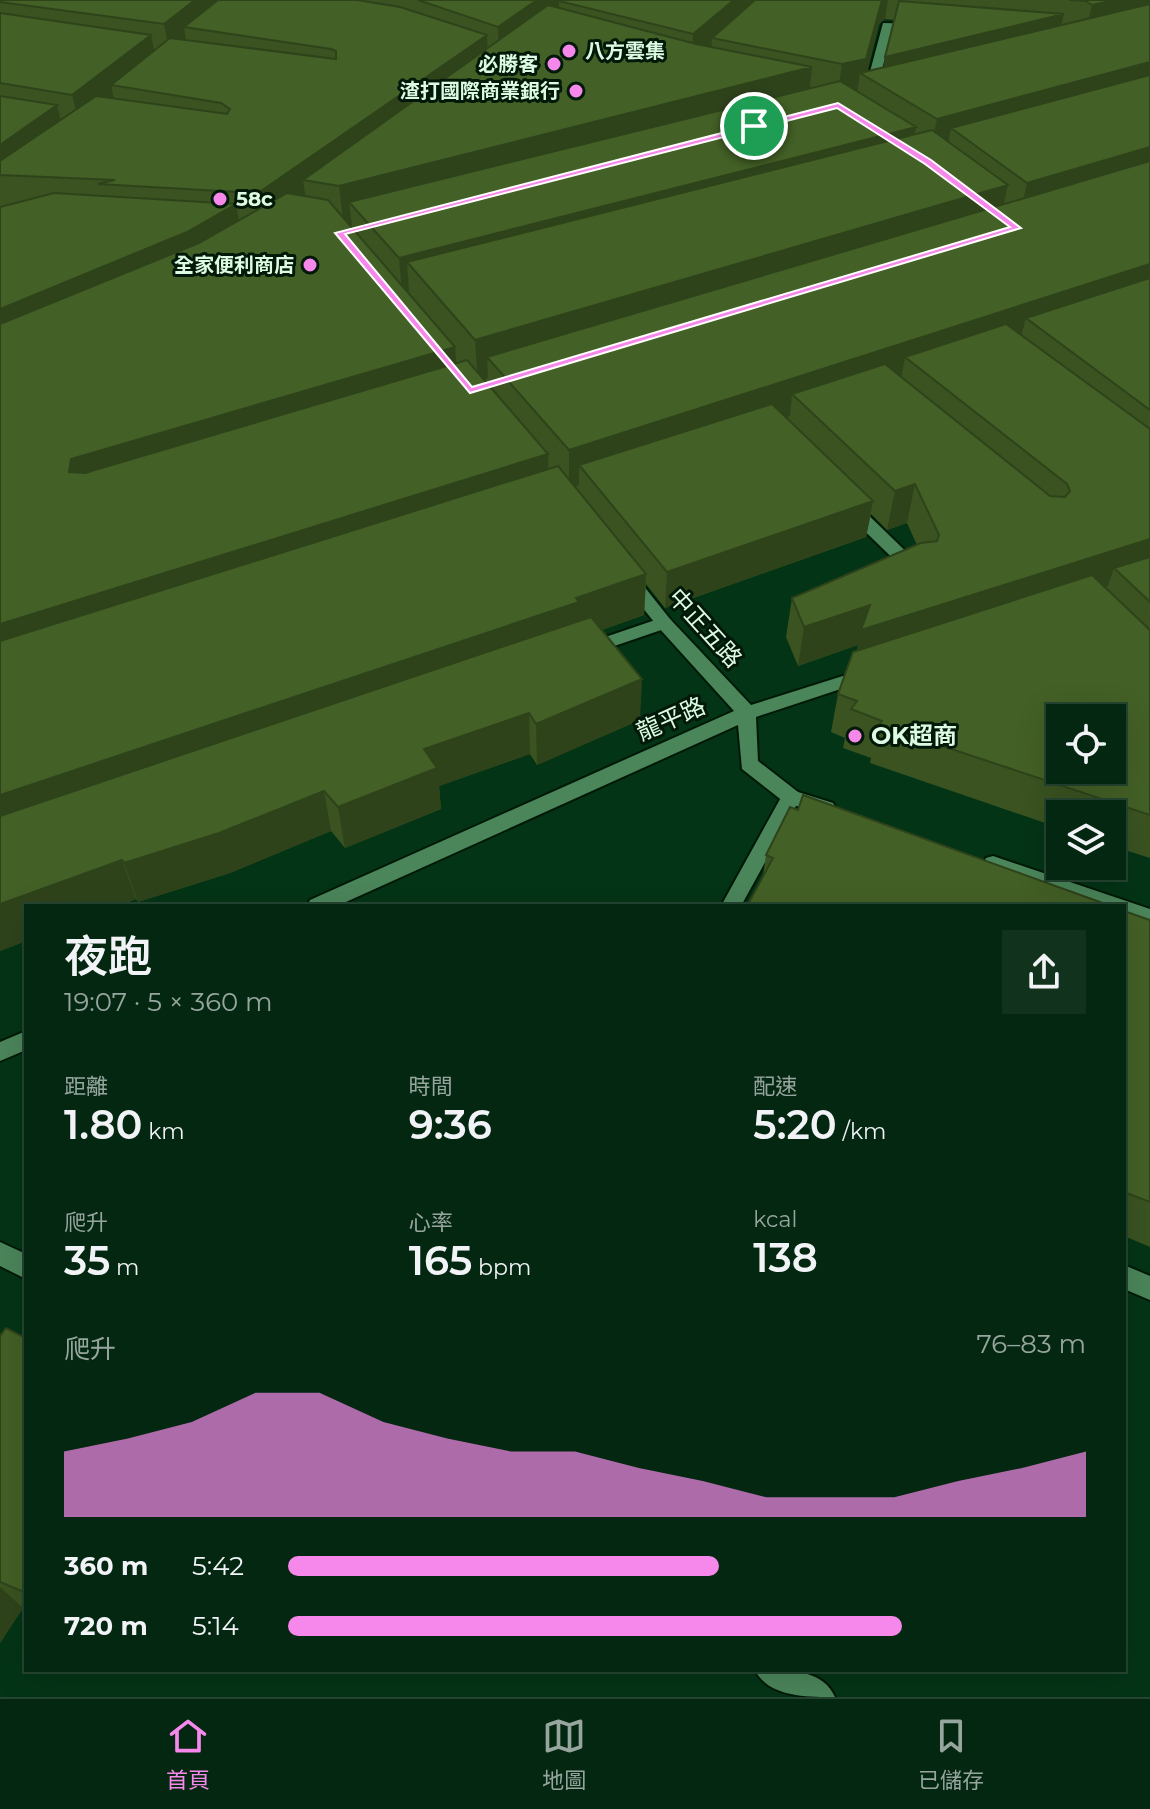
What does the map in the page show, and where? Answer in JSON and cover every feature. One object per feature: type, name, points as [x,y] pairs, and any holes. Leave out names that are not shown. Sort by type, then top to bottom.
[{"type":"street","points":[[869,98],[887,25],[932,28]]},
{"type":"street","points":[[854,102],[884,94]]},
{"type":"street","points":[[834,491],[919,575]]},
{"type":"street","name":"中正五路","points":[[614,561],[664,623],[747,713]]},
{"type":"street","points":[[575,653],[664,623]]},
{"type":"street","name":"龍平路","points":[[321,904],[747,713],[879,671]]},
{"type":"street","points":[[747,713],[749,764],[791,797],[851,817]]},
{"type":"street","points":[[732,904],[791,797]]},
{"type":"street","points":[[970,856],[1112,904]]},
{"type":"street","points":[[1126,909],[1150,917]]},
{"type":"street","points":[[0,1052],[24,1041]]},
{"type":"street","points":[[0,1253],[24,1266]]},
{"type":"street","points":[[1126,1278],[1150,1288]]},
{"type":"street","points":[[774,1672],[820,1697]]},
{"type":"building","points":[[0,0],[195,0],[164,24]]},
{"type":"building","points":[[218,0],[357,0],[400,7],[487,35],[258,193],[98,184],[115,180],[0,175],[0,161],[96,96],[227,114],[230,109],[221,103],[111,85],[170,38],[336,59],[336,51],[331,49],[184,27]]},
{"type":"building","points":[[418,0],[537,0],[498,27]]},
{"type":"building","points":[[560,0],[734,0],[693,34]]},
{"type":"building","points":[[755,0],[882,0],[866,59],[842,64],[712,38]]},
{"type":"building","points":[[1069,0],[1115,0],[1092,5],[1086,1]]},
{"type":"building","points":[[899,1],[1064,14],[885,57]]},
{"type":"building","points":[[1150,4],[1150,62],[937,119],[860,73]]},
{"type":"building","points":[[548,5],[696,44],[812,67],[339,186],[303,180]]},
{"type":"building","points":[[0,13],[151,35],[72,95],[0,83]]},
{"type":"building","points":[[1150,75],[1150,147],[1027,183],[951,128]]},
{"type":"building","points":[[840,81],[916,127],[399,258],[349,202]]},
{"type":"building","points":[[0,96],[57,105],[0,145]]},
{"type":"building","points":[[932,130],[1008,185],[475,340],[407,262]]},
{"type":"building","points":[[1150,161],[1150,264],[569,450],[487,357]]},
{"type":"building","points":[[54,193],[236,204],[187,232],[0,309],[0,207]]},
{"type":"building","points":[[287,193],[328,200],[455,347],[71,459],[69,472],[85,473],[467,360],[548,454],[0,624],[0,324],[199,243]]},
{"type":"building","points":[[1150,278],[1150,410],[1026,318]]},
{"type":"building","points":[[1006,324],[1150,429],[1150,539],[861,630],[870,605],[804,627],[792,598],[921,543],[937,541],[939,535],[915,484],[895,491],[792,394],[885,364],[1050,496],[1065,497],[1070,491],[1067,484],[905,357]]},
{"type":"building","points":[[772,404],[873,501],[667,572],[579,465]]},
{"type":"building","points":[[558,466],[646,574],[576,598],[579,602],[0,795],[0,641]]},
{"type":"building","points":[[1150,557],[1150,602],[1114,568]]},
{"type":"building","points":[[1092,575],[1150,630],[1150,815],[1126,807],[1126,800],[1105,800],[1057,784],[1126,784],[1126,704],[1046,704],[1046,780],[879,725],[882,721],[851,709],[857,701],[838,694],[853,652]]},
{"type":"building","points":[[591,617],[642,679],[536,724],[529,713],[424,749],[437,768],[338,807],[324,791],[219,833],[124,863],[122,860],[0,904],[0,816]]},
{"type":"building","points":[[803,795],[1105,904],[748,904],[773,858],[766,855],[790,807],[798,810]]},
{"type":"building","points":[[1126,912],[1150,920],[1150,1202],[1126,1193]]},
{"type":"building","points":[[6,1328],[24,1337],[24,1592],[0,1582],[0,1336]]},
{"type":"place","name":"八方雲集","points":[[569,51]]},
{"type":"place","name":"必勝客","points":[[554,64]]},
{"type":"place","name":"渣打國際商業銀行","points":[[576,91]]},
{"type":"place","name":"58c","points":[[220,199]]},
{"type":"place","name":"全家便利商店","points":[[310,265]]},
{"type":"place","name":"OK超商","points":[[855,736]]},
{"type":"route","points":[[838,106],[928,162],[1017,228],[470,390],[339,233],[669,147],[754,126],[838,106]]}]
